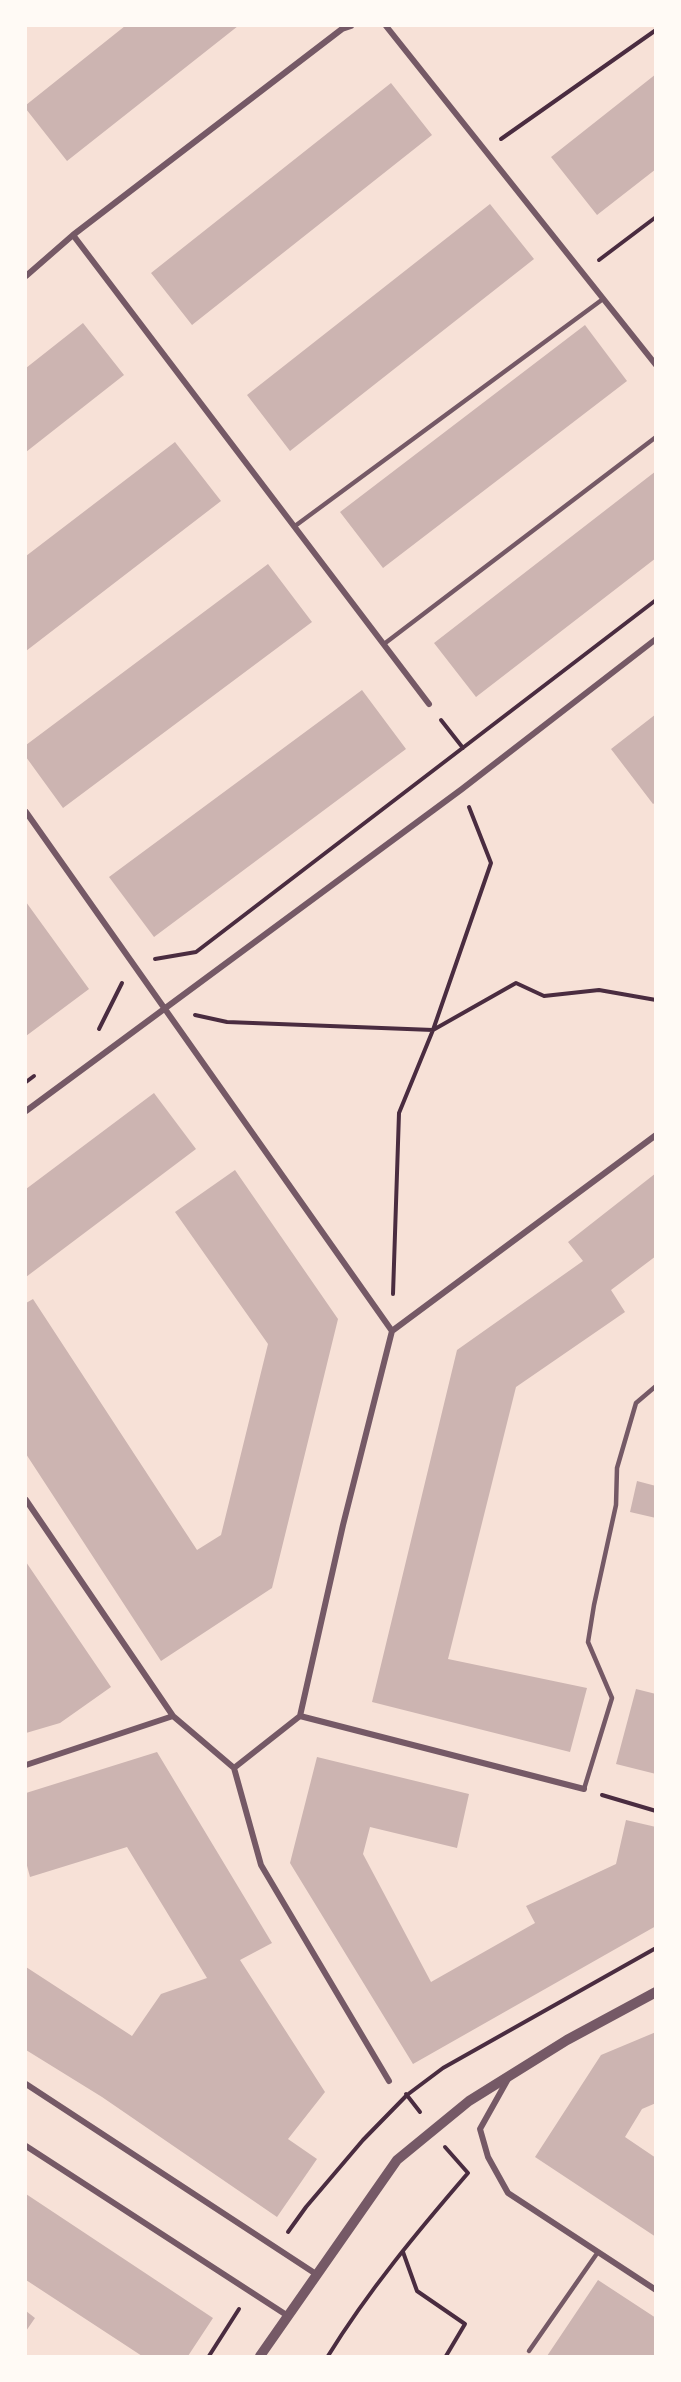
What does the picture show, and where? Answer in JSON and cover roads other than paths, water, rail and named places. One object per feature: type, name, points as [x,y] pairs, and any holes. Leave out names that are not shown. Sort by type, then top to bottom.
[{"type":"street","points":[[26,276],[73,235],[342,29],[351,26]]},
{"type":"street","points":[[386,26],[656,365]]},
{"type":"street","points":[[73,235],[429,704]]},
{"type":"street","points":[[26,1111],[462,789],[656,639]]},
{"type":"street","points":[[26,812],[392,1331]]},
{"type":"street","points":[[234,1768],[300,1716],[343,1525],[392,1331],[656,1135]]},
{"type":"street","points":[[26,1500],[173,1716],[234,1768],[261,1864],[389,2080]]},
{"type":"street","points":[[26,1765],[173,1716]]},
{"type":"street","points":[[300,1716],[584,1790]]},
{"type":"street","points":[[260,2356],[397,2160],[469,2101],[567,2040],[656,1992]]},
{"type":"street","points":[[510,2076],[480,2129],[488,2157],[508,2193],[656,2289]]},
{"type":"street","points":[[26,2084],[316,2274]]},
{"type":"street","points":[[26,2145],[288,2316]]},
{"type":"lane","points":[[295,526],[603,299]]},
{"type":"lane","points":[[384,644],[656,437]]},
{"type":"lane","points":[[584,1790],[612,1698],[588,1642],[616,1505],[617,1468],[636,1403],[656,1386]]},
{"type":"lane","points":[[529,2352],[598,2252]]}]
